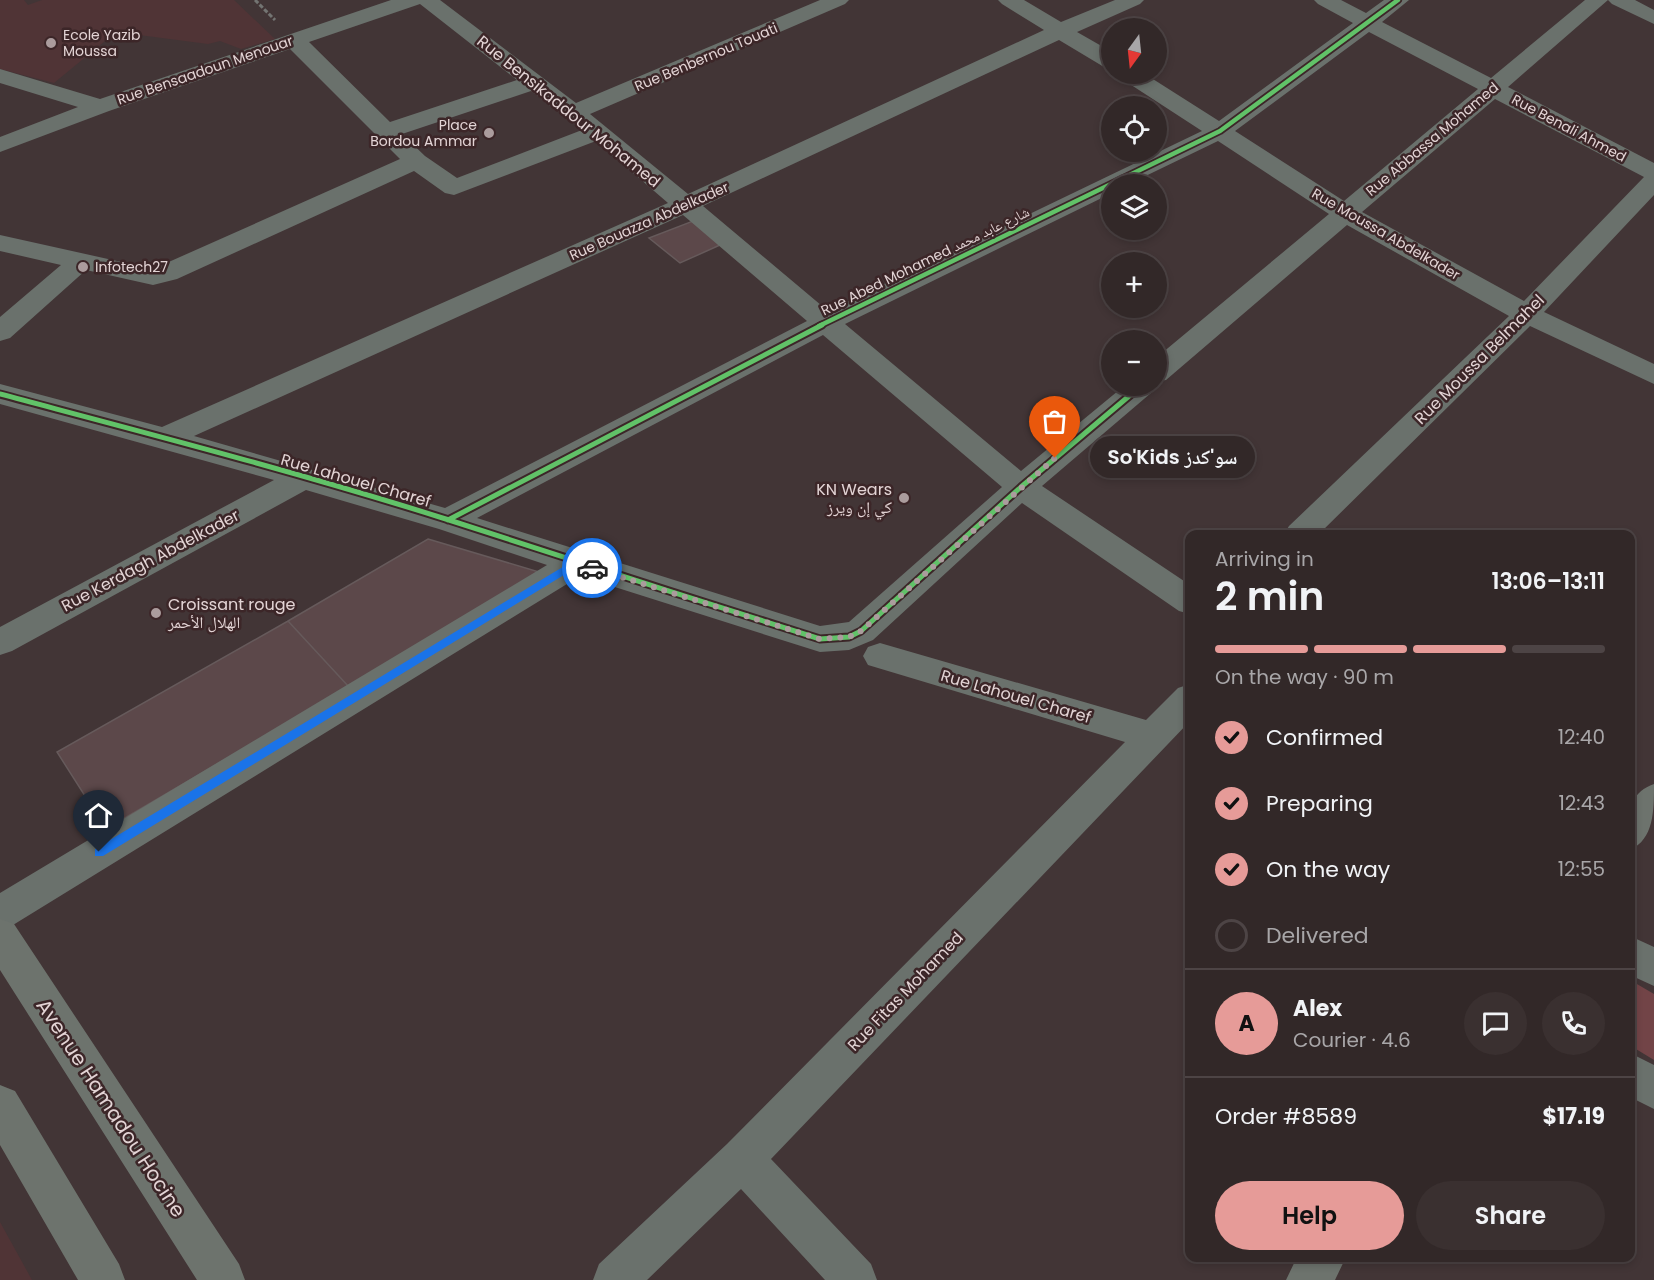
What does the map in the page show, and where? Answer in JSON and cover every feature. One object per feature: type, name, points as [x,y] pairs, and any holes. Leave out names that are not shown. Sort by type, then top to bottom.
[{"type":"main road","points":[[1635,827],[1654,799]]},
{"type":"main road","name":"Avenue Hamadou Hocine","points":[[0,936],[223,1280]]},
{"type":"main road","points":[[0,1105],[103,1280]]},
{"type":"main road","points":[[1308,1280],[1320,1262]]},
{"type":"street","name":"Rue Bensaadoun Menouar","points":[[0,144],[102,106],[412,0]]},
{"type":"street","name":"Rue Bensikaddour Mohamed","points":[[427,0],[599,132],[1021,487],[1185,599]]},
{"type":"street","name":"Rue Benbernou Touati","points":[[573,113],[838,0]]},
{"type":"street","points":[[1009,0],[1101,55]]},
{"type":"street","name":"Rue Bouazza Abdelkader","points":[[164,438],[685,205],[1062,30],[1133,0]]},
{"type":"street","name":"Rue Benali Ahmed","points":[[1325,0],[1654,173]]},
{"type":"street","name":"Rue Abed Mohamed شارع عابد محمد","points":[[448,520],[825,323],[1220,131],[1398,0]]},
{"type":"street","name":"Rue Abbassa Mohamed","points":[[1167,364],[1598,0]]},
{"type":"street","points":[[1619,0],[1654,18]]},
{"type":"street","points":[[294,40],[416,161],[454,188],[599,132]]},
{"type":"street","points":[[0,76],[102,106]]},
{"type":"street","points":[[388,131],[535,82]]},
{"type":"street","name":"Rue Moussa Abdelkader","points":[[1146,84],[1345,213],[1527,314],[1654,375]]},
{"type":"street","points":[[0,243],[153,277],[168,273],[416,161]]},
{"type":"street","name":"Rue Moussa Belmahel","points":[[1304,530],[1527,314],[1654,181]]},
{"type":"street","points":[[0,332],[81,262]]},
{"type":"street","name":"Rue Lahouel Charef","points":[[0,394],[164,438],[448,520],[576,563],[820,639],[849,637],[861,631],[1021,487]]},
{"type":"street","points":[[1021,487],[1129,396]]},
{"type":"street","name":"Rue Kerdagh Abdelkader","points":[[0,642],[301,478]]},
{"type":"street","points":[[0,913],[576,563]]},
{"type":"street","name":"Rue Lahouel Charef","points":[[880,656],[1152,736]]},
{"type":"street","name":"Rue Fitas Mohamed","points":[[615,1280],[742,1159],[1185,703]]},
{"type":"street","points":[[1635,957],[1654,968]]},
{"type":"street","points":[[1635,1076],[1654,1089]]},
{"type":"street","points":[[742,1159],[855,1280]]},
{"type":"shaded area","name":"Ecole Yazib Moussa","points":[[0,0],[24,0],[28,5],[42,0],[234,0],[275,39],[241,49],[220,41],[208,44],[116,32],[54,83],[0,69]]},
{"type":"shaded area","points":[[1635,983],[1654,994],[1654,1060],[1635,1048]]},
{"type":"shaded area","points":[[0,1222],[32,1280],[0,1280]]},
{"type":"building","points":[[693,221],[720,245],[680,263],[649,238]]},
{"type":"building","points":[[428,539],[539,572],[349,687],[288,621]]},
{"type":"building","points":[[288,621],[349,687],[106,829],[57,752]]},
{"type":"cycle path","points":[[448,520],[825,323],[1220,131],[1398,0]]},
{"type":"cycle path","points":[[0,394],[164,438],[448,520],[576,563],[820,639],[849,637],[861,631],[1021,487],[1129,396]]},
{"type":"way so far","points":[[592,568],[820,639],[849,637],[861,631],[1055,458]]},
{"type":"place","name":"Ecole Yazib Moussa","points":[[51,43]]},
{"type":"place","name":"Place Bordou Ammar","points":[[489,133]]},
{"type":"place","name":"Infotech27","points":[[83,267]]},
{"type":"place","name":"So'Kids سو'كدز","points":[[1055,458]]},
{"type":"place","name":"KN Wears كي إن ويرز","points":[[904,498]]},
{"type":"place","name":"Croissant rouge الهلال الأحمر","points":[[156,613]]},
{"type":"route","points":[[99,852],[576,563],[592,568]]}]
